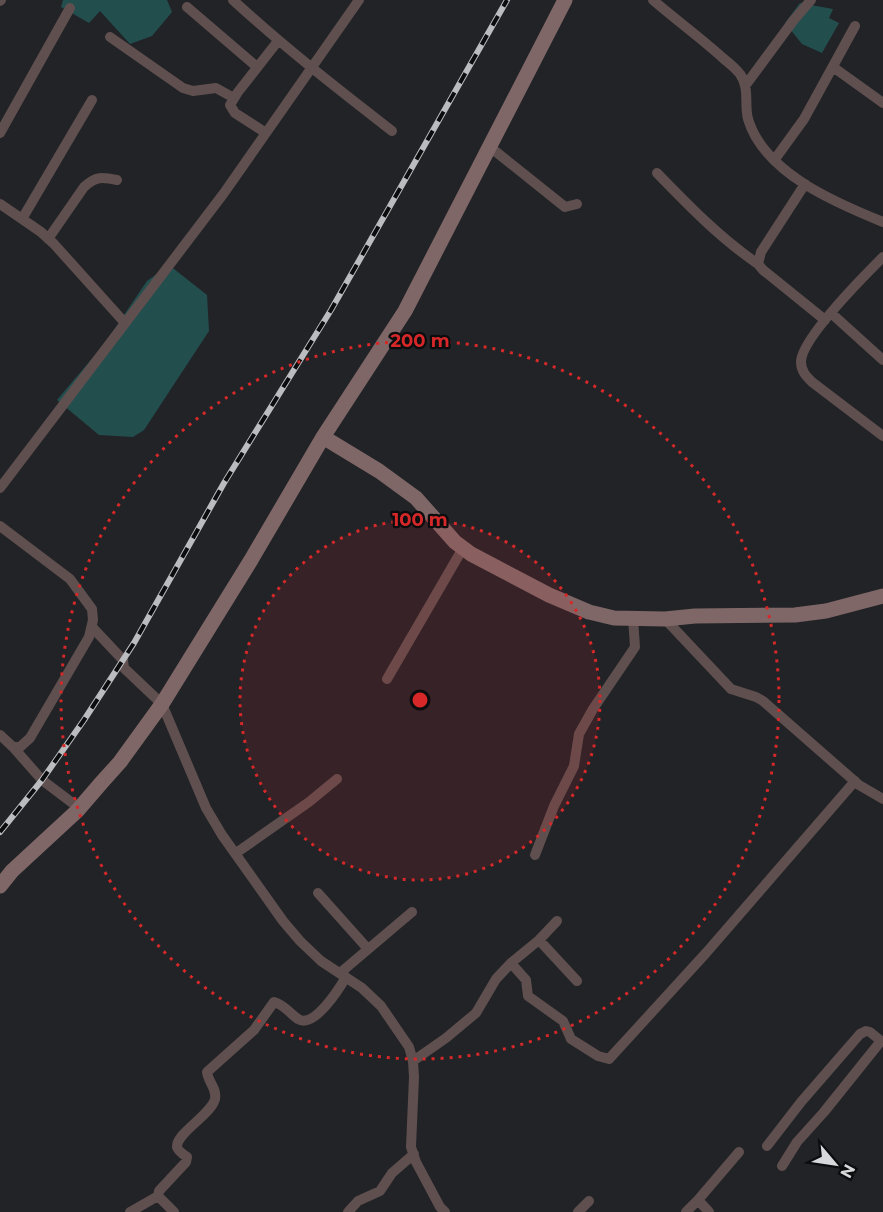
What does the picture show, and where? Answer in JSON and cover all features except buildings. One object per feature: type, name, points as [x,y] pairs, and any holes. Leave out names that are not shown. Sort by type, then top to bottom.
[{"type":"street","points":[[233,0],[278,41],[392,131]]},
{"type":"street","points":[[0,488],[224,193],[359,0]]},
{"type":"street","points":[[0,886],[12,871],[79,808],[120,762],[162,704],[245,570],[323,437],[405,311],[566,0]]},
{"type":"street","points":[[653,0],[740,74],[746,86],[748,118],[760,141],[775,159],[805,184],[835,202],[883,222]]},
{"type":"street","points":[[746,86],[811,0]]},
{"type":"street","points":[[187,7],[257,67]]},
{"type":"street","points":[[0,133],[69,8]]},
{"type":"street","points":[[775,159],[804,119],[855,26]]},
{"type":"street","points":[[110,37],[183,88],[193,91],[216,88],[234,98]]},
{"type":"street","points":[[266,134],[232,110],[230,105],[278,41]]},
{"type":"street","points":[[833,67],[883,103]]},
{"type":"street","points":[[22,219],[92,100]]},
{"type":"street","points":[[490,147],[565,207],[577,204]]},
{"type":"street","points":[[657,172],[699,216],[731,245],[828,316],[883,360]]},
{"type":"street","points":[[48,239],[84,187],[96,178],[117,180]]},
{"type":"street","points":[[758,264],[761,252],[805,184]]},
{"type":"street","points":[[0,204],[48,239],[125,322]]},
{"type":"street","points":[[883,256],[828,316],[802,355],[801,364],[803,372],[812,382],[883,436]]},
{"type":"street","points":[[323,437],[379,471],[408,493],[463,548],[495,567],[568,604],[589,612],[614,618],[665,619],[695,616],[795,615],[826,611],[883,596]]},
{"type":"street","points":[[0,526],[70,579],[92,609],[92,627],[89,637],[30,738],[20,747],[13,747]]},
{"type":"street","points":[[387,679],[463,548]]},
{"type":"street","points":[[535,855],[554,806],[574,766],[579,734],[592,710],[635,647],[633,618]]},
{"type":"street","points":[[665,619],[731,689],[736,693],[749,694],[763,701],[855,781],[883,799]]},
{"type":"street","points":[[92,627],[123,660],[124,668],[162,704],[206,808],[283,921],[321,961],[362,988],[381,1006],[409,1047],[413,1061],[411,1147],[440,1207],[445,1212]]},
{"type":"street","points":[[0,735],[42,780],[79,808]]},
{"type":"street","points":[[236,853],[309,802],[337,779]]},
{"type":"street","points":[[511,963],[526,980],[528,996],[563,1021],[571,1039],[598,1056],[609,1059],[706,953],[855,781]]},
{"type":"street","points":[[318,893],[368,949]]},
{"type":"street","points":[[130,1212],[158,1196],[159,1191],[186,1162],[187,1157],[177,1146],[180,1140],[207,1113],[215,1099],[216,1092],[207,1072],[254,1030],[274,1002],[288,1009],[299,1020],[306,1021],[316,1016],[343,975],[368,949],[412,912]]},
{"type":"street","points":[[413,1061],[476,1013],[489,988],[511,963],[556,921]]},
{"type":"street","points":[[538,940],[577,981]]},
{"type":"street","points":[[767,1146],[801,1102],[860,1034],[870,1032],[882,1040],[797,1142],[782,1166]]},
{"type":"street","points":[[686,1212],[739,1152]]},
{"type":"street","points":[[348,1212],[358,1201],[380,1191],[392,1173],[414,1154]]},
{"type":"street","points":[[158,1196],[174,1212]]},
{"type":"street","points":[[698,1200],[709,1212]]},
{"type":"street","points":[[578,1212],[589,1201]]},
{"type":"water","points":[[63,0],[167,0],[172,12],[152,36],[130,44],[100,11],[89,23],[61,7]]},
{"type":"water","points":[[800,3],[833,9],[829,18],[839,23],[822,53],[802,44],[785,23]]},
{"type":"water","points":[[169,265],[207,295],[209,331],[144,430],[133,437],[99,435],[57,400],[105,343],[147,281]]},
{"type":"railway","points":[[0,832],[42,780],[134,643],[224,483],[331,310],[507,0]]}]
